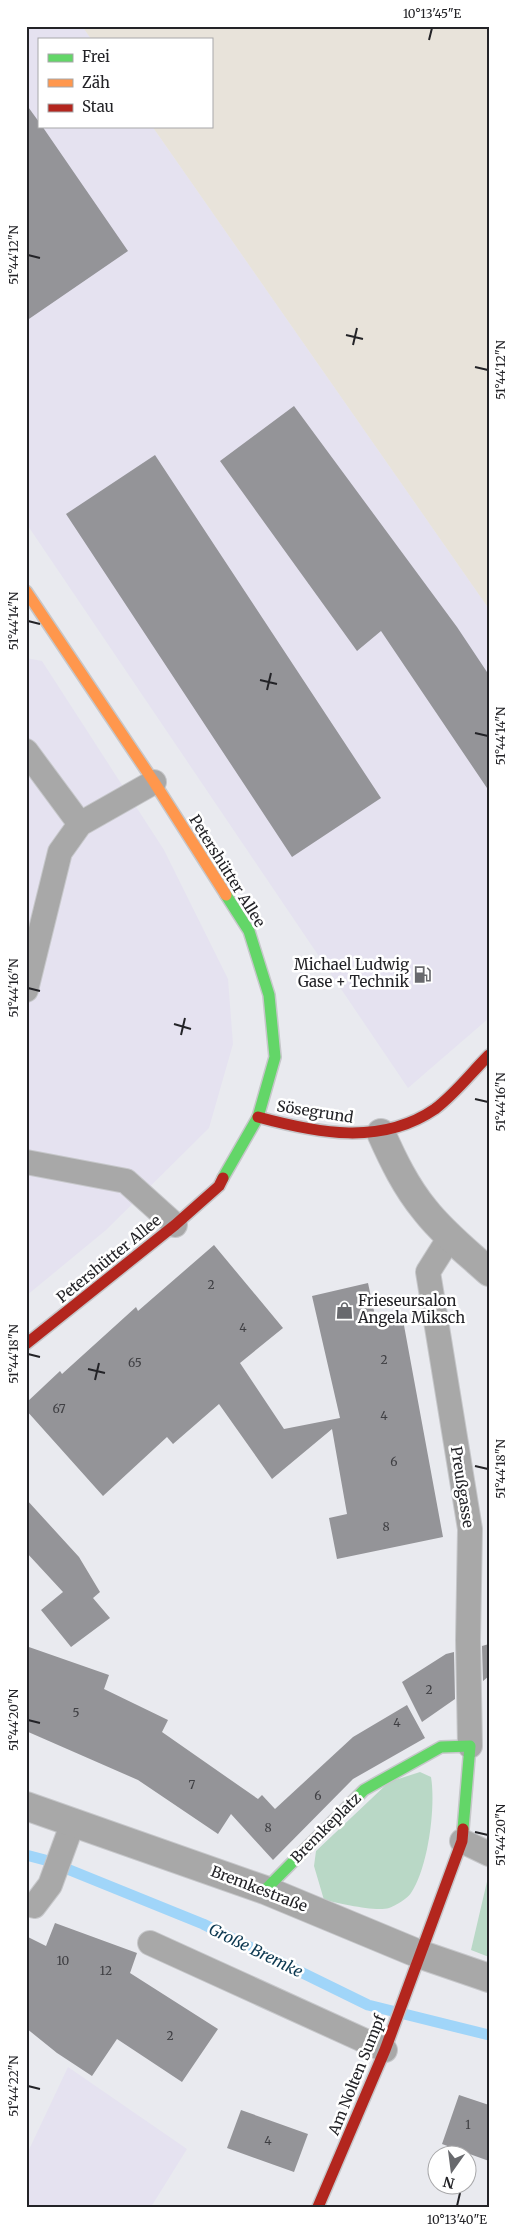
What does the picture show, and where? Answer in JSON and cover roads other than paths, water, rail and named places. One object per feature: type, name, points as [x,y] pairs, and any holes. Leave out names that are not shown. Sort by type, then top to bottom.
[{"type":"street","name":"Petershütter Allee","points":[[26,591],[154,782],[249,931],[270,995],[275,1057],[258,1117],[219,1186],[175,1225],[26,1344]]},
{"type":"street","name":"Sösegrund","points":[[258,1117],[286,1125],[347,1135],[381,1133],[408,1124],[435,1108],[489,1055]]},
{"type":"street","points":[[381,1133],[396,1167],[425,1210],[450,1237],[489,1272]]},
{"type":"street","points":[[419,1954],[462,1841],[468,1797],[470,1746]]},
{"type":"street","name":"Bremkeplatz","points":[[265,1890],[364,1790],[442,1747],[470,1746]]},
{"type":"street","name":"Bremkestraße","points":[[26,1806],[265,1890],[419,1954],[489,1978]]},
{"type":"street","name":"Am Nolten Sumpf","points":[[318,2207],[388,2040],[419,1954]]},
{"type":"lane","points":[[26,751],[80,824]]},
{"type":"lane","points":[[26,990],[60,852],[80,824],[154,782]]},
{"type":"lane","points":[[26,1162],[126,1181],[175,1225]]},
{"type":"lane","name":"Preußgasse","points":[[450,1237],[428,1272],[470,1529],[468,1640],[470,1746]]},
{"type":"lane","points":[[34,1906],[54,1874],[73,1822]]},
{"type":"lane","points":[[462,1841],[489,1854]]},
{"type":"lane","points":[[150,1943],[388,2040]]},
{"type":"waterway","name":"Große Bremke","points":[[26,1855],[45,1860],[203,1924],[368,2005],[489,2035]]},
{"type":"place","name":"Michael Ludwig Gase + Technik","points":[[423,974]]},
{"type":"place","name":"Frieseursalon Angela Miksch","points":[[344,1310]]}]
